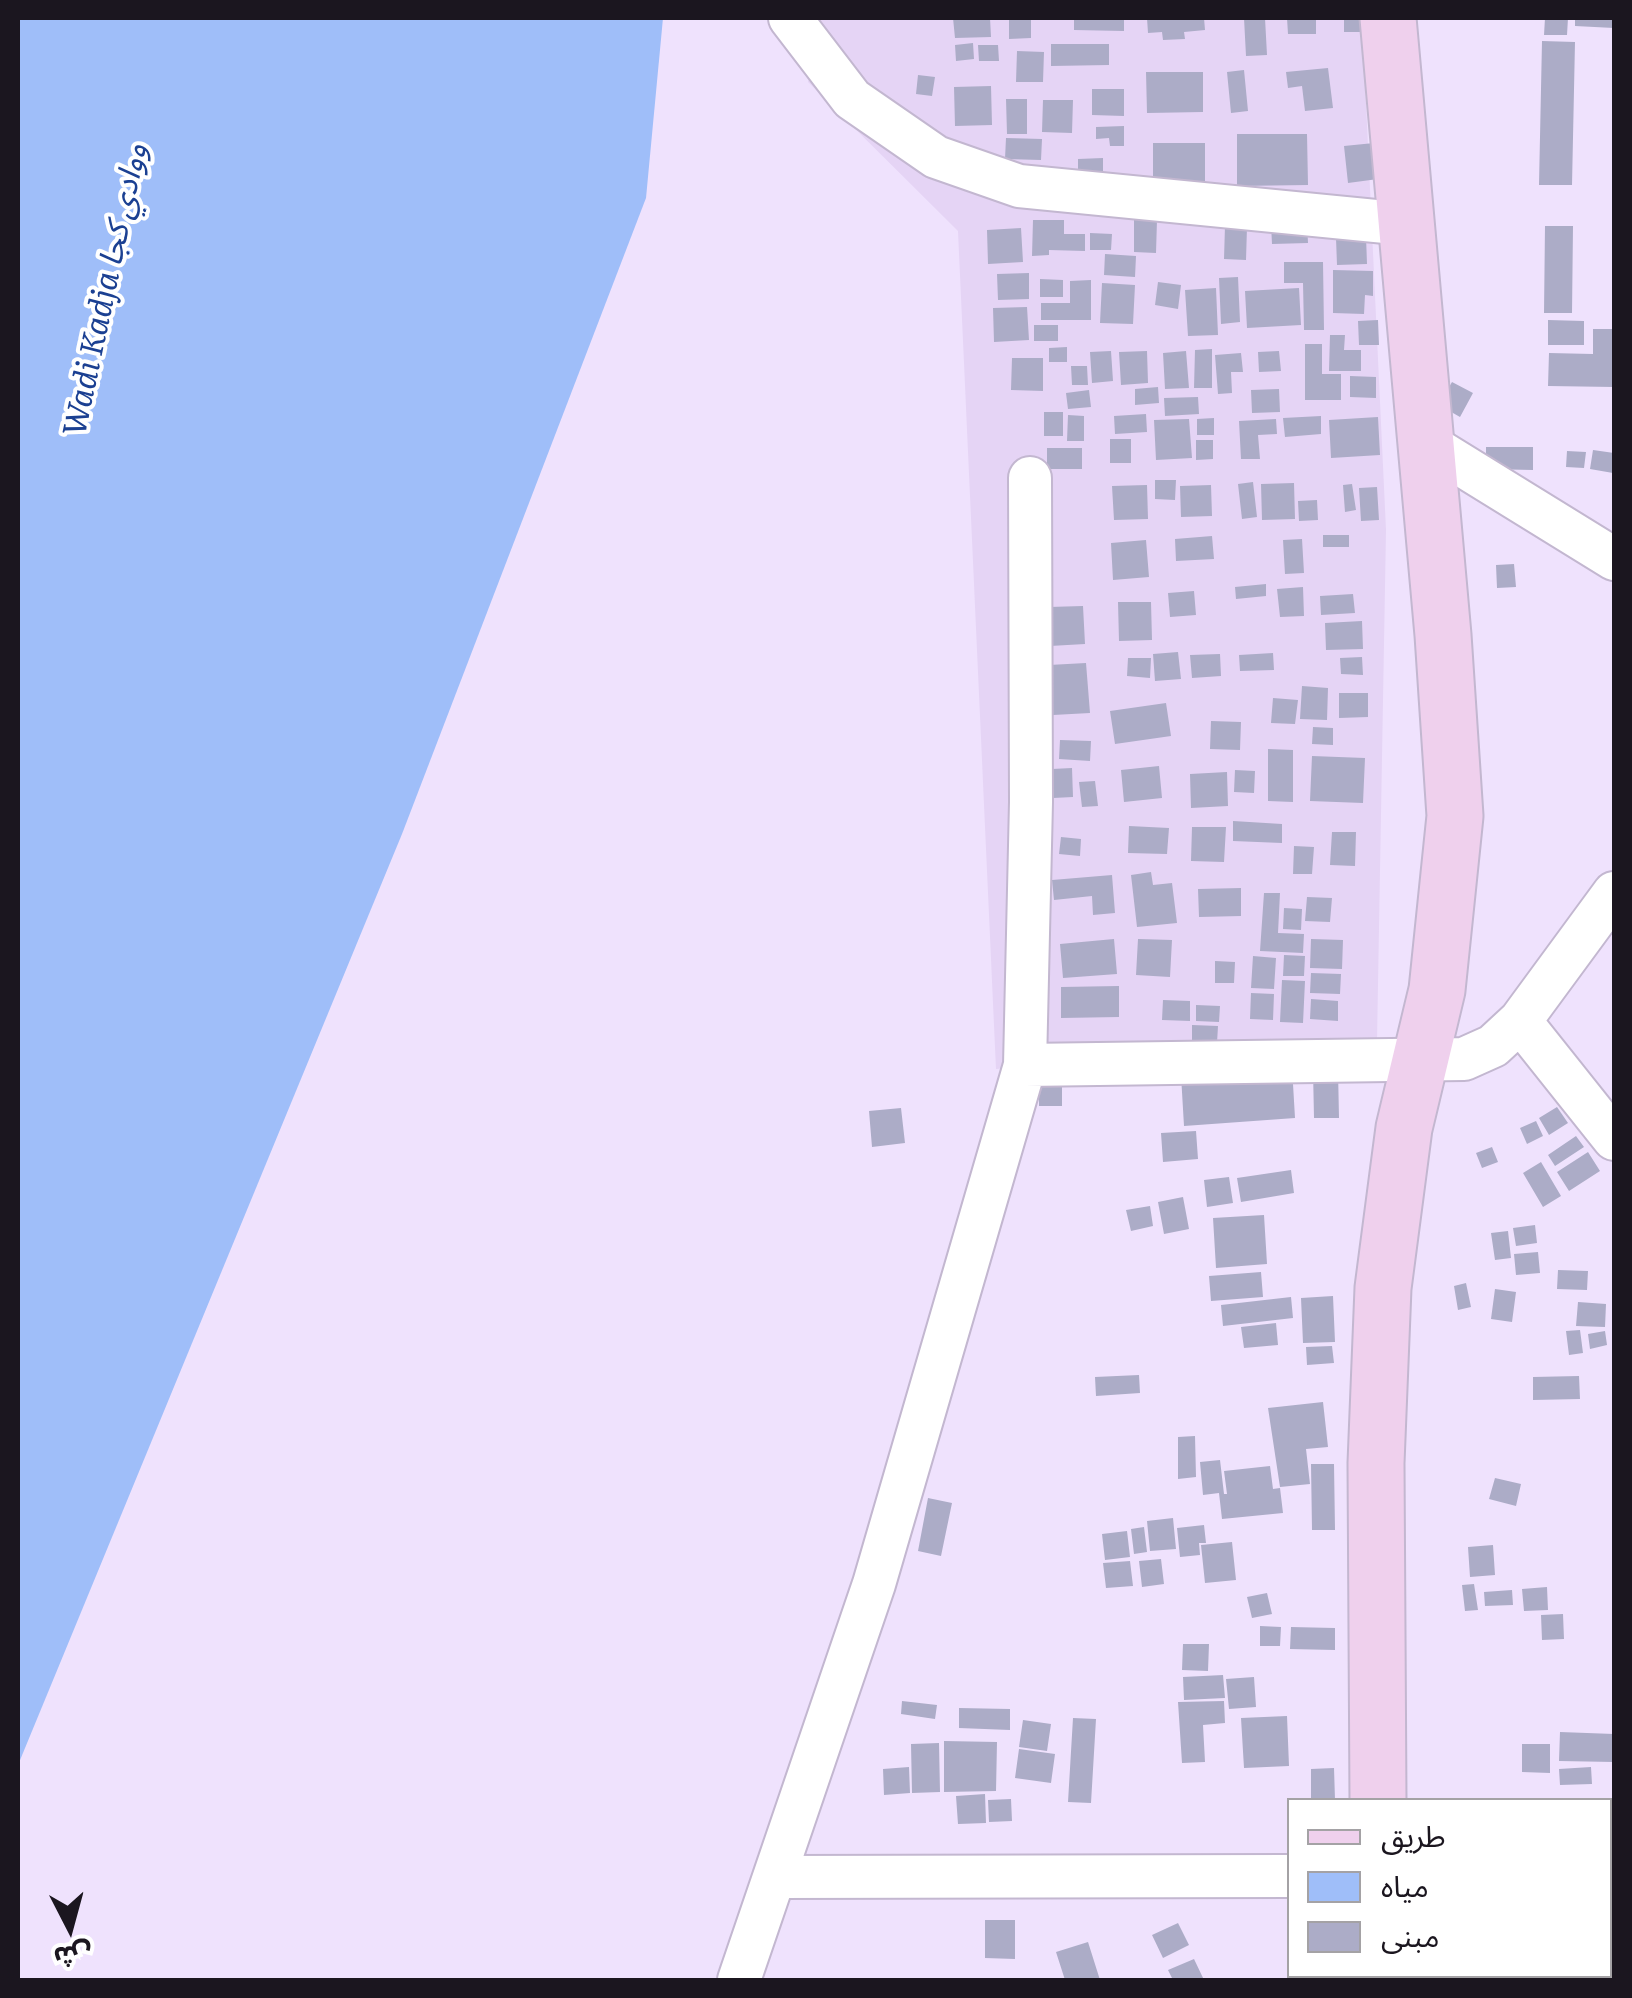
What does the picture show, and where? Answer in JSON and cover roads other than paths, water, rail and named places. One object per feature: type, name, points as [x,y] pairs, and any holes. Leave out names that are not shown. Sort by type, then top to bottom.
[{"type":"street","points":[[790,18],[852,99],[936,157],[1020,186],[1406,224]]},
{"type":"street","points":[[1378,1798],[1376,1464],[1383,1288],[1404,1128],[1437,990],[1455,816],[1388,18]]},
{"type":"street","points":[[1426,443],[1614,559]]},
{"type":"street","points":[[738,1980],[874,1584],[1025,1064],[1031,802],[1030,478]]},
{"type":"street","points":[[1025,1064],[1464,1060],[1493,1046],[1520,1021],[1614,893]]},
{"type":"street","points":[[1520,1021],[1614,1139]]},
{"type":"street","points":[[776,1877],[1287,1876]]},
{"type":"water","name":"Wadi Kadja ووادي كجا","points":[[18,18],[663,18],[646,198],[402,834],[18,1765]]}]
